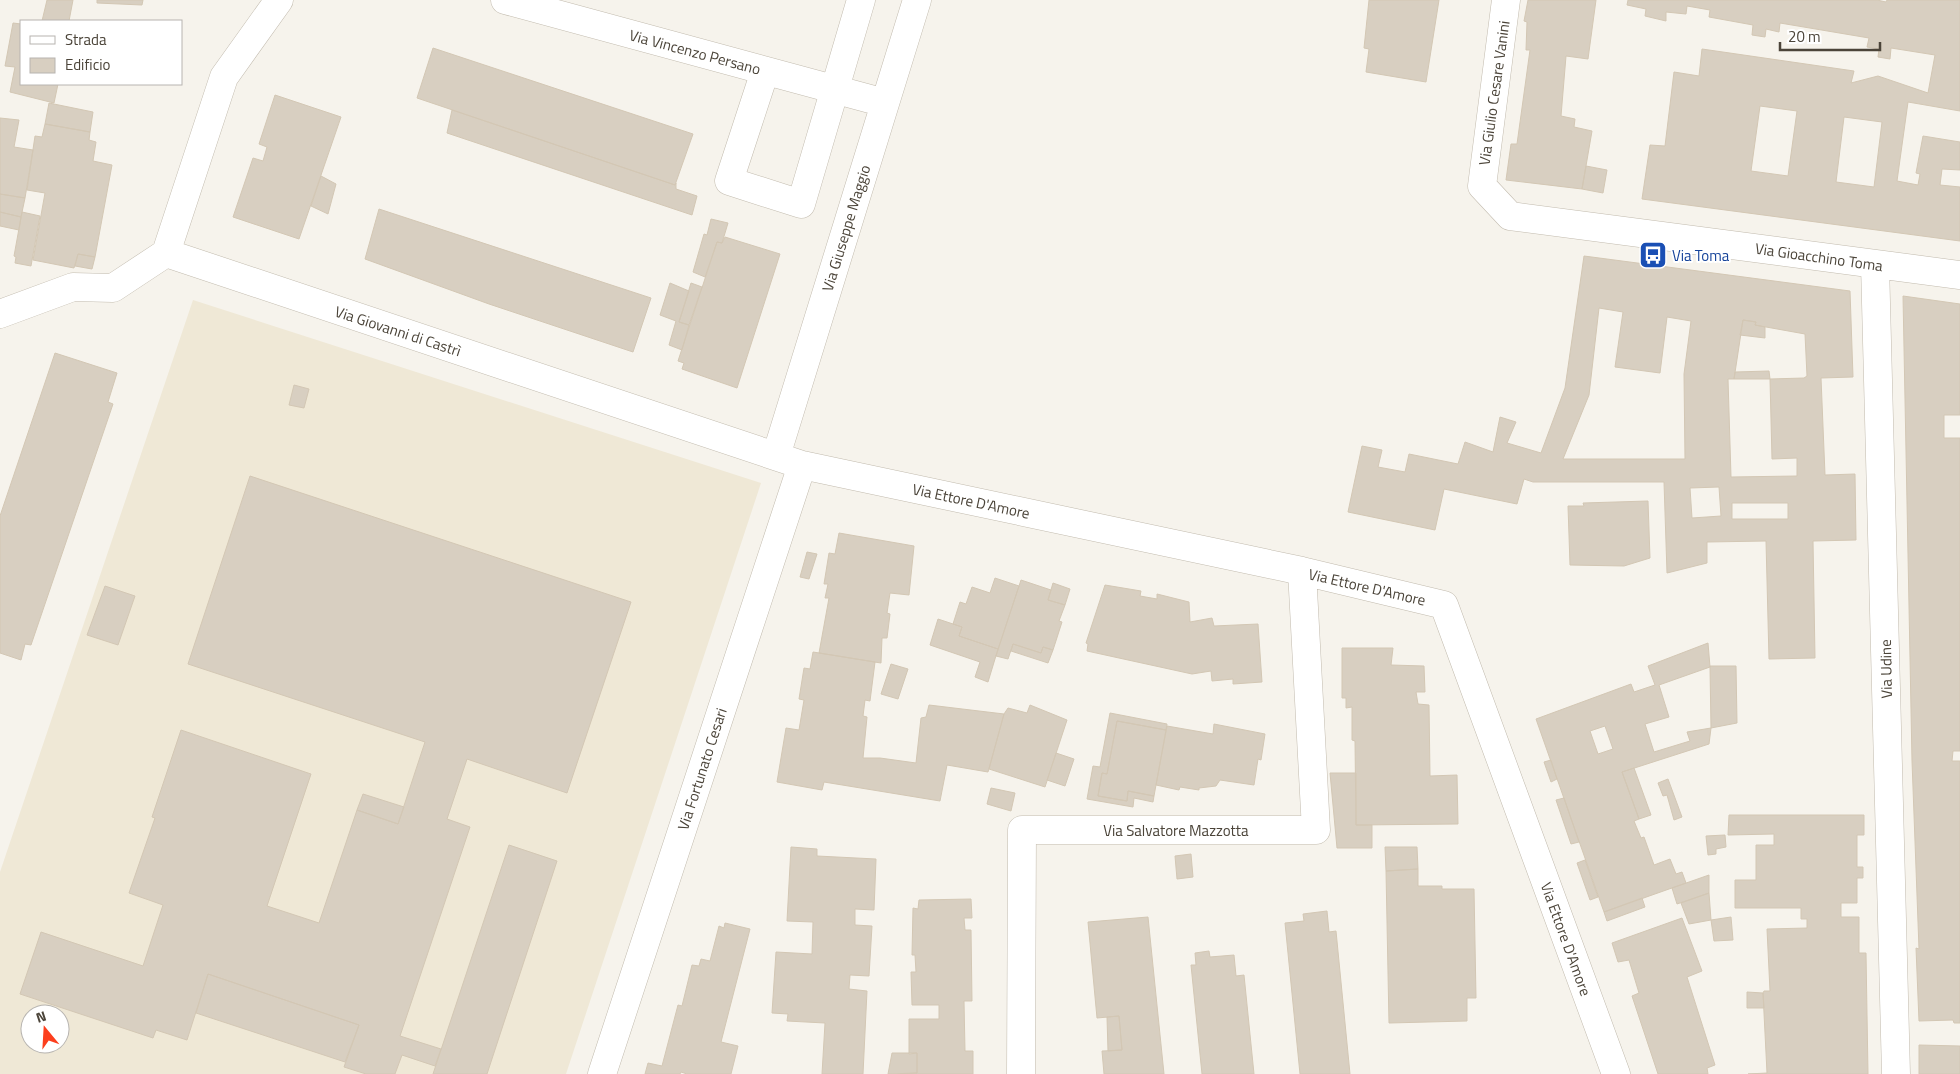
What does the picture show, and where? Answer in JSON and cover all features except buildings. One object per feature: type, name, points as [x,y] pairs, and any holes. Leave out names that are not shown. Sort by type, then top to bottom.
[{"type":"street","points":[[0,314],[73,287],[113,288],[166,254],[224,77],[279,0]]},
{"type":"street","name":"Via Vincenzo Persano","points":[[505,0],[885,103]]},
{"type":"street","points":[[765,71],[729,181],[801,204],[861,0]]},
{"type":"street","name":"Via Giuseppe Maggio","points":[[776,456],[917,0]]},
{"type":"street","name":"Via Giulio Cesare Vanini","points":[[1482,186],[1506,0]]},
{"type":"street","name":"Via Gioacchino Toma","points":[[1482,186],[1510,216],[1960,275]]},
{"type":"street","name":"Via Giovanni di Castrì","points":[[166,254],[802,464]]},
{"type":"street","name":"Via Udine","points":[[1875,264],[1896,1074]]},
{"type":"street","name":"Via Ettore D'Amore","points":[[802,464],[1302,571],[1444,605],[1616,1074]]},
{"type":"street","name":"Via Fortunato Cesari","points":[[602,1074],[802,464]]},
{"type":"street","name":"Via Salvatore Mazzotta","points":[[1020,1074],[1022,830],[1316,830],[1302,571]]},
{"type":"shaded area","points":[[193,300],[761,483],[566,1074],[0,1074],[0,872]]},
{"type":"place","name":"Via Toma","points":[[1653,255]]}]
